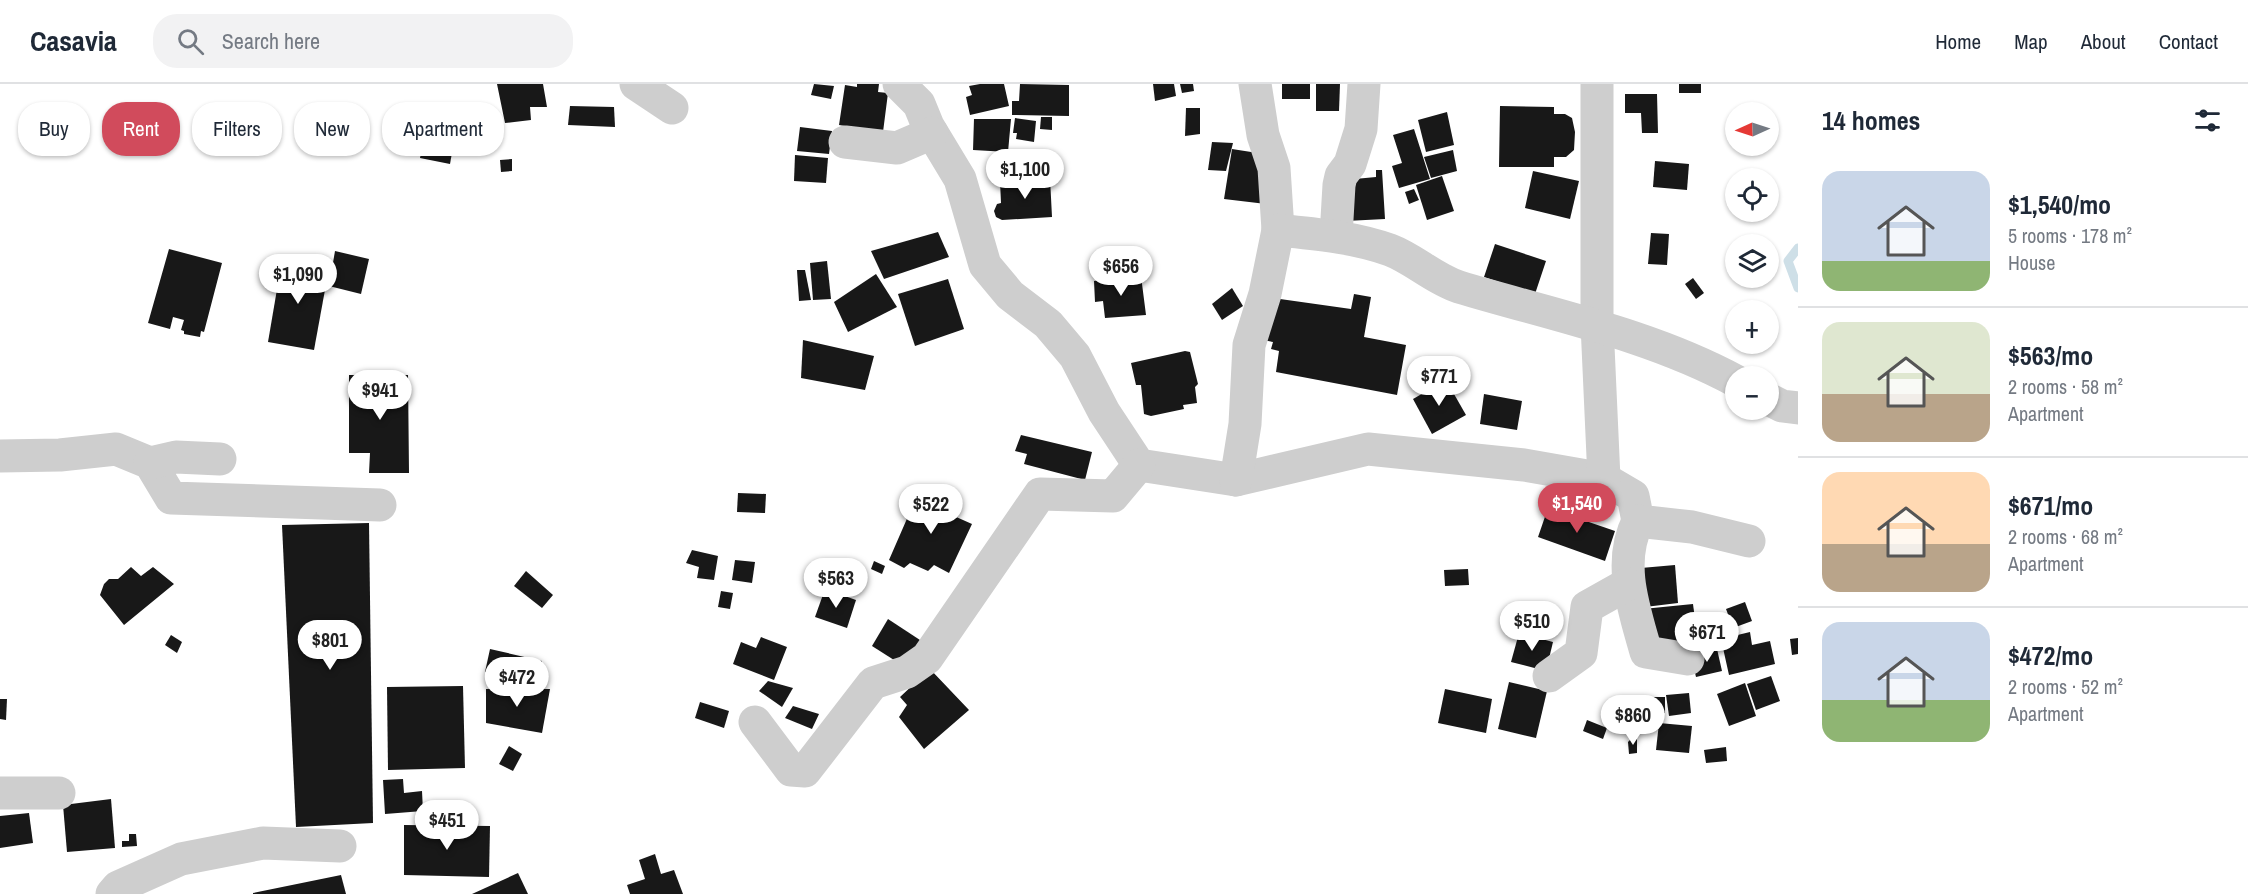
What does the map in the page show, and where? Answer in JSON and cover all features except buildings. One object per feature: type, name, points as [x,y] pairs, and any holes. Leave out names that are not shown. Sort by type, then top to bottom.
[{"type":"street","points":[[636,84],[672,108]]},
{"type":"street","points":[[899,84],[919,104],[960,179],[985,265],[1010,295],[1047,324],[1075,356],[1104,412],[1139,465],[1236,480],[1368,449],[1524,465],[1604,479],[1634,496],[1638,520],[1631,536],[1628,584],[1646,652],[1688,659]]},
{"type":"street","points":[[1236,480],[1245,424],[1248,345],[1265,294],[1278,230],[1274,168],[1263,135],[1255,84]]},
{"type":"street","points":[[1336,236],[1339,185],[1341,176],[1350,164],[1361,129],[1364,84]]},
{"type":"street","points":[[1597,84],[1597,324],[1604,479]]},
{"type":"street","points":[[845,142],[897,148],[933,133]]},
{"type":"street","points":[[1278,230],[1336,236],[1391,251],[1455,286],[1597,324],[1708,366],[1725,375]]},
{"type":"street","points":[[1779,404],[1798,408]]},
{"type":"street","points":[[0,456],[60,455],[116,448],[150,463],[171,498],[380,505]]},
{"type":"street","points":[[150,463],[176,457],[220,459]]},
{"type":"street","points":[[755,722],[791,770],[805,771],[873,683],[907,672],[927,657],[1040,494],[1113,495],[1139,465]]},
{"type":"street","points":[[1638,520],[1692,527],[1749,541]]},
{"type":"street","points":[[1549,676],[1581,653],[1587,607],[1628,584]]},
{"type":"street","points":[[0,793],[58,794]]},
{"type":"street","points":[[112,894],[118,887],[181,860],[263,843],[340,846]]},
{"type":"waterway","points":[[1798,248],[1788,261],[1798,288]]}]
